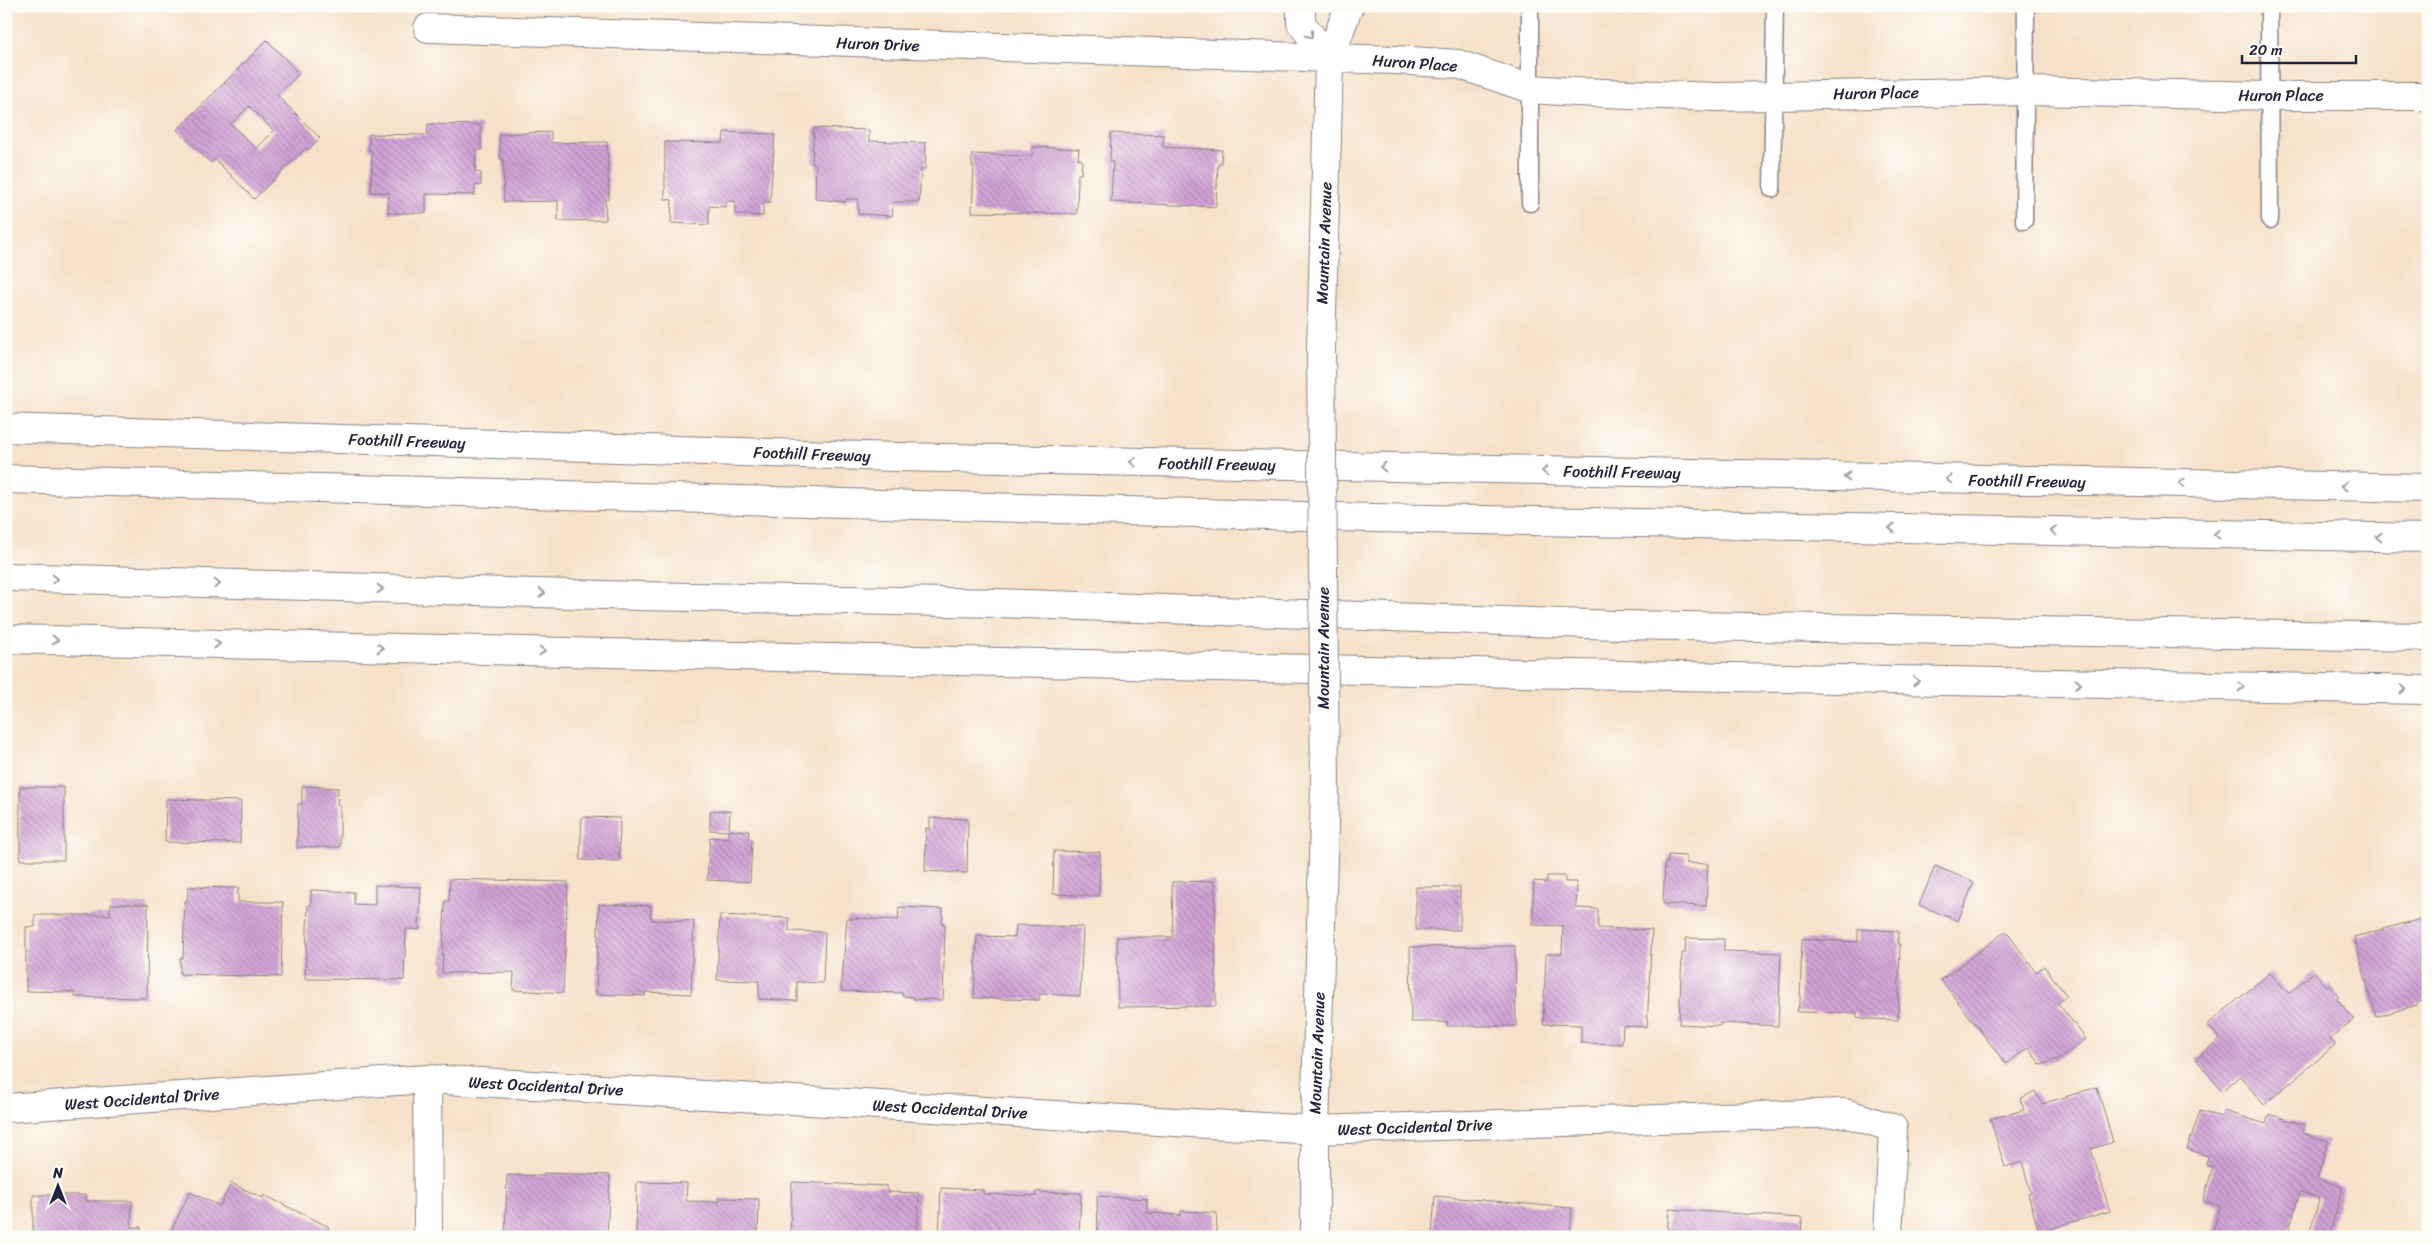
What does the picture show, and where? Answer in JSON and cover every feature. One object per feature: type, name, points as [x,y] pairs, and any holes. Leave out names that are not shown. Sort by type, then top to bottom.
[{"type":"main road","points":[[1301,6],[1301,23],[1329,60]]},
{"type":"main road","name":"Mountain Avenue","points":[[1315,1237],[1315,1130],[1324,788],[1321,350],[1329,60],[1349,6]]},
{"type":"main road","name":"Huron Drive","points":[[428,28],[1329,60]]},
{"type":"main road","name":"Huron Place","points":[[1329,60],[1396,60],[1458,64],[1531,89],[1717,96],[2027,91],[2268,96],[2428,96]]},
{"type":"main road","name":"Foothill Freeway","points":[[6,428],[896,457],[2428,488]]},
{"type":"main road","points":[[6,478],[1372,518],[2428,538]]},
{"type":"main road","points":[[6,577],[630,596],[999,603],[1617,625],[2428,637]]},
{"type":"main road","points":[[6,639],[1628,676],[2428,690]]},
{"type":"main road","points":[[427,1079],[428,1237]]},
{"type":"main road","name":"West Occidental Drive","points":[[6,1108],[427,1079],[1315,1130],[1844,1113],[1893,1128],[1888,1237]]},
{"type":"lane","points":[[1530,6],[1530,203]]},
{"type":"lane","points":[[1772,189],[1775,6]]},
{"type":"lane","points":[[2024,222],[2027,91],[2026,6]]},
{"type":"lane","points":[[2269,6],[2270,220]]},
{"type":"building","points":[[1430,6],[1477,6],[1477,8],[1430,8]]},
{"type":"building","points":[[267,40],[299,74],[277,95],[320,138],[308,150],[306,148],[254,199],[215,159],[211,163],[177,130]],"holes":[[[249,106],[274,131],[256,149],[231,124]]]},
{"type":"building","points":[[428,124],[481,125],[481,150],[476,150],[475,172],[481,173],[481,185],[475,185],[475,195],[426,194],[426,213],[388,213],[389,193],[371,192],[372,150],[369,150],[369,134],[427,135]]},
{"type":"building","points":[[814,128],[869,130],[869,141],[926,143],[925,169],[921,169],[919,202],[893,202],[892,216],[858,214],[858,199],[846,199],[846,202],[815,199],[816,164],[812,163]]},
{"type":"building","points":[[551,132],[551,143],[607,142],[609,199],[605,199],[606,220],[558,221],[558,201],[504,202],[503,159],[500,159],[499,134]]},
{"type":"building","points":[[724,132],[775,134],[770,202],[763,202],[763,216],[735,214],[735,201],[726,201],[726,207],[709,206],[709,225],[671,223],[672,200],[665,199],[665,142],[723,143]]},
{"type":"building","points":[[1111,133],[1164,135],[1163,147],[1222,150],[1221,164],[1218,164],[1216,207],[1111,202],[1113,162],[1110,162]]},
{"type":"building","points":[[1033,147],[1079,149],[1078,159],[1082,160],[1081,174],[1078,174],[1077,214],[972,212],[974,166],[972,166],[972,154],[1032,156]]},
{"type":"building","points":[[302,786],[338,788],[337,805],[340,805],[340,847],[297,847],[298,804],[302,804]]},
{"type":"building","points":[[20,787],[64,787],[64,860],[20,860]]},
{"type":"building","points":[[166,799],[241,801],[240,843],[165,842]]},
{"type":"building","points":[[710,811],[730,811],[729,830],[749,831],[748,839],[752,840],[750,882],[707,880],[710,837],[728,838],[728,831],[710,830]]},
{"type":"building","points":[[582,817],[620,818],[619,861],[580,860]]},
{"type":"building","points":[[930,818],[968,819],[967,873],[925,871],[926,828],[930,829]]},
{"type":"building","points":[[1054,851],[1100,852],[1099,896],[1053,894]]},
{"type":"building","points":[[1668,855],[1686,856],[1686,863],[1708,864],[1706,906],[1663,904],[1665,862],[1668,863]]},
{"type":"building","points":[[1935,866],[1974,882],[1958,921],[1919,905]]},
{"type":"building","points":[[1547,876],[1565,876],[1565,882],[1577,882],[1576,908],[1598,909],[1598,928],[1652,930],[1647,1027],[1623,1026],[1622,1044],[1581,1043],[1581,1025],[1543,1024],[1546,954],[1562,954],[1563,926],[1532,925],[1534,881],[1547,882]]},
{"type":"building","points":[[450,879],[568,882],[563,993],[513,990],[514,972],[442,973],[445,901],[449,901]]},
{"type":"building","points":[[1215,881],[1216,1006],[1118,1007],[1117,937],[1173,937],[1172,882]]},
{"type":"building","points":[[375,885],[421,887],[419,930],[406,929],[404,980],[305,979],[308,905],[311,905],[311,890],[354,892],[354,904],[375,905]]},
{"type":"building","points":[[188,887],[238,888],[238,902],[283,902],[281,977],[180,974],[180,958],[183,958],[185,901],[187,901]]},
{"type":"building","points":[[1416,887],[1460,887],[1460,930],[1416,930]]},
{"type":"building","points":[[111,904],[148,904],[147,998],[75,997],[75,992],[26,991],[26,927],[35,927],[35,915],[110,915]]},
{"type":"building","points":[[599,904],[651,906],[651,920],[694,921],[691,994],[645,992],[645,996],[596,994]]},
{"type":"building","points":[[899,907],[943,909],[942,924],[945,924],[943,1000],[914,999],[914,997],[902,996],[902,993],[841,991],[847,918],[898,920]]},
{"type":"building","points":[[720,915],[789,918],[789,931],[825,932],[823,983],[797,982],[797,1001],[759,999],[759,981],[717,980]]},
{"type":"building","points":[[2428,917],[2428,1000],[2376,1017],[2354,937]]},
{"type":"building","points":[[1016,925],[1083,927],[1080,996],[1040,994],[1039,1000],[974,998],[977,936],[1015,937]]},
{"type":"building","points":[[1858,929],[1898,931],[1898,944],[1900,944],[1898,1020],[1868,1019],[1857,1017],[1857,1013],[1797,1012],[1800,1000],[1802,939],[1858,942]]},
{"type":"building","points":[[2006,931],[2036,972],[2044,966],[2067,996],[2058,1003],[2086,1039],[2060,1058],[2041,1065],[2028,1048],[2006,1064],[1941,980]]},
{"type":"building","points":[[1686,938],[1724,939],[1724,951],[1781,953],[1778,1026],[1720,1023],[1720,1026],[1679,1024],[1682,953],[1685,953]]},
{"type":"building","points":[[1515,946],[1516,1026],[1447,1026],[1447,1022],[1411,1022],[1410,947]]},
{"type":"building","points":[[2314,972],[2327,987],[2330,985],[2339,997],[2337,999],[2354,1019],[2330,1039],[2335,1045],[2264,1105],[2240,1076],[2222,1091],[2196,1059],[2220,1039],[2207,1025],[2270,973],[2289,993]]},
{"type":"building","points":[[2097,1087],[2113,1142],[2091,1149],[2110,1211],[2039,1232],[2028,1194],[2031,1193],[2022,1162],[2005,1167],[1990,1119],[2024,1110],[2020,1099],[2035,1091],[2042,1104]]},
{"type":"building","points":[[2200,1111],[2222,1117],[2224,1111],[2266,1124],[2269,1114],[2305,1125],[2302,1133],[2328,1141],[2317,1179],[2343,1187],[2329,1237],[2308,1237],[2320,1198],[2300,1192],[2287,1237],[2212,1235],[2220,1206],[2203,1201],[2213,1167],[2206,1165],[2208,1156],[2187,1149]]},
{"type":"building","points":[[544,1173],[610,1175],[607,1237],[505,1237],[507,1175],[544,1176]]},
{"type":"building","points":[[637,1182],[687,1183],[686,1201],[719,1202],[719,1198],[759,1199],[758,1237],[636,1237]]},
{"type":"building","points":[[792,1182],[887,1186],[887,1192],[919,1193],[917,1237],[790,1237]]},
{"type":"building","points":[[231,1183],[263,1198],[264,1195],[329,1227],[324,1237],[168,1237],[190,1192],[220,1206]]},
{"type":"building","points":[[941,1188],[983,1190],[983,1194],[1036,1196],[1036,1192],[1081,1193],[1079,1237],[939,1237]]},
{"type":"building","points":[[33,1195],[86,1195],[86,1201],[132,1201],[131,1227],[141,1227],[141,1237],[33,1237]]},
{"type":"building","points":[[1097,1196],[1147,1199],[1147,1213],[1181,1215],[1181,1211],[1217,1213],[1216,1237],[1098,1237]]},
{"type":"building","points":[[1435,1196],[1572,1208],[1570,1237],[1435,1237],[1432,1235]]},
{"type":"building","points":[[1669,1209],[1802,1218],[1801,1237],[1667,1237]]}]
